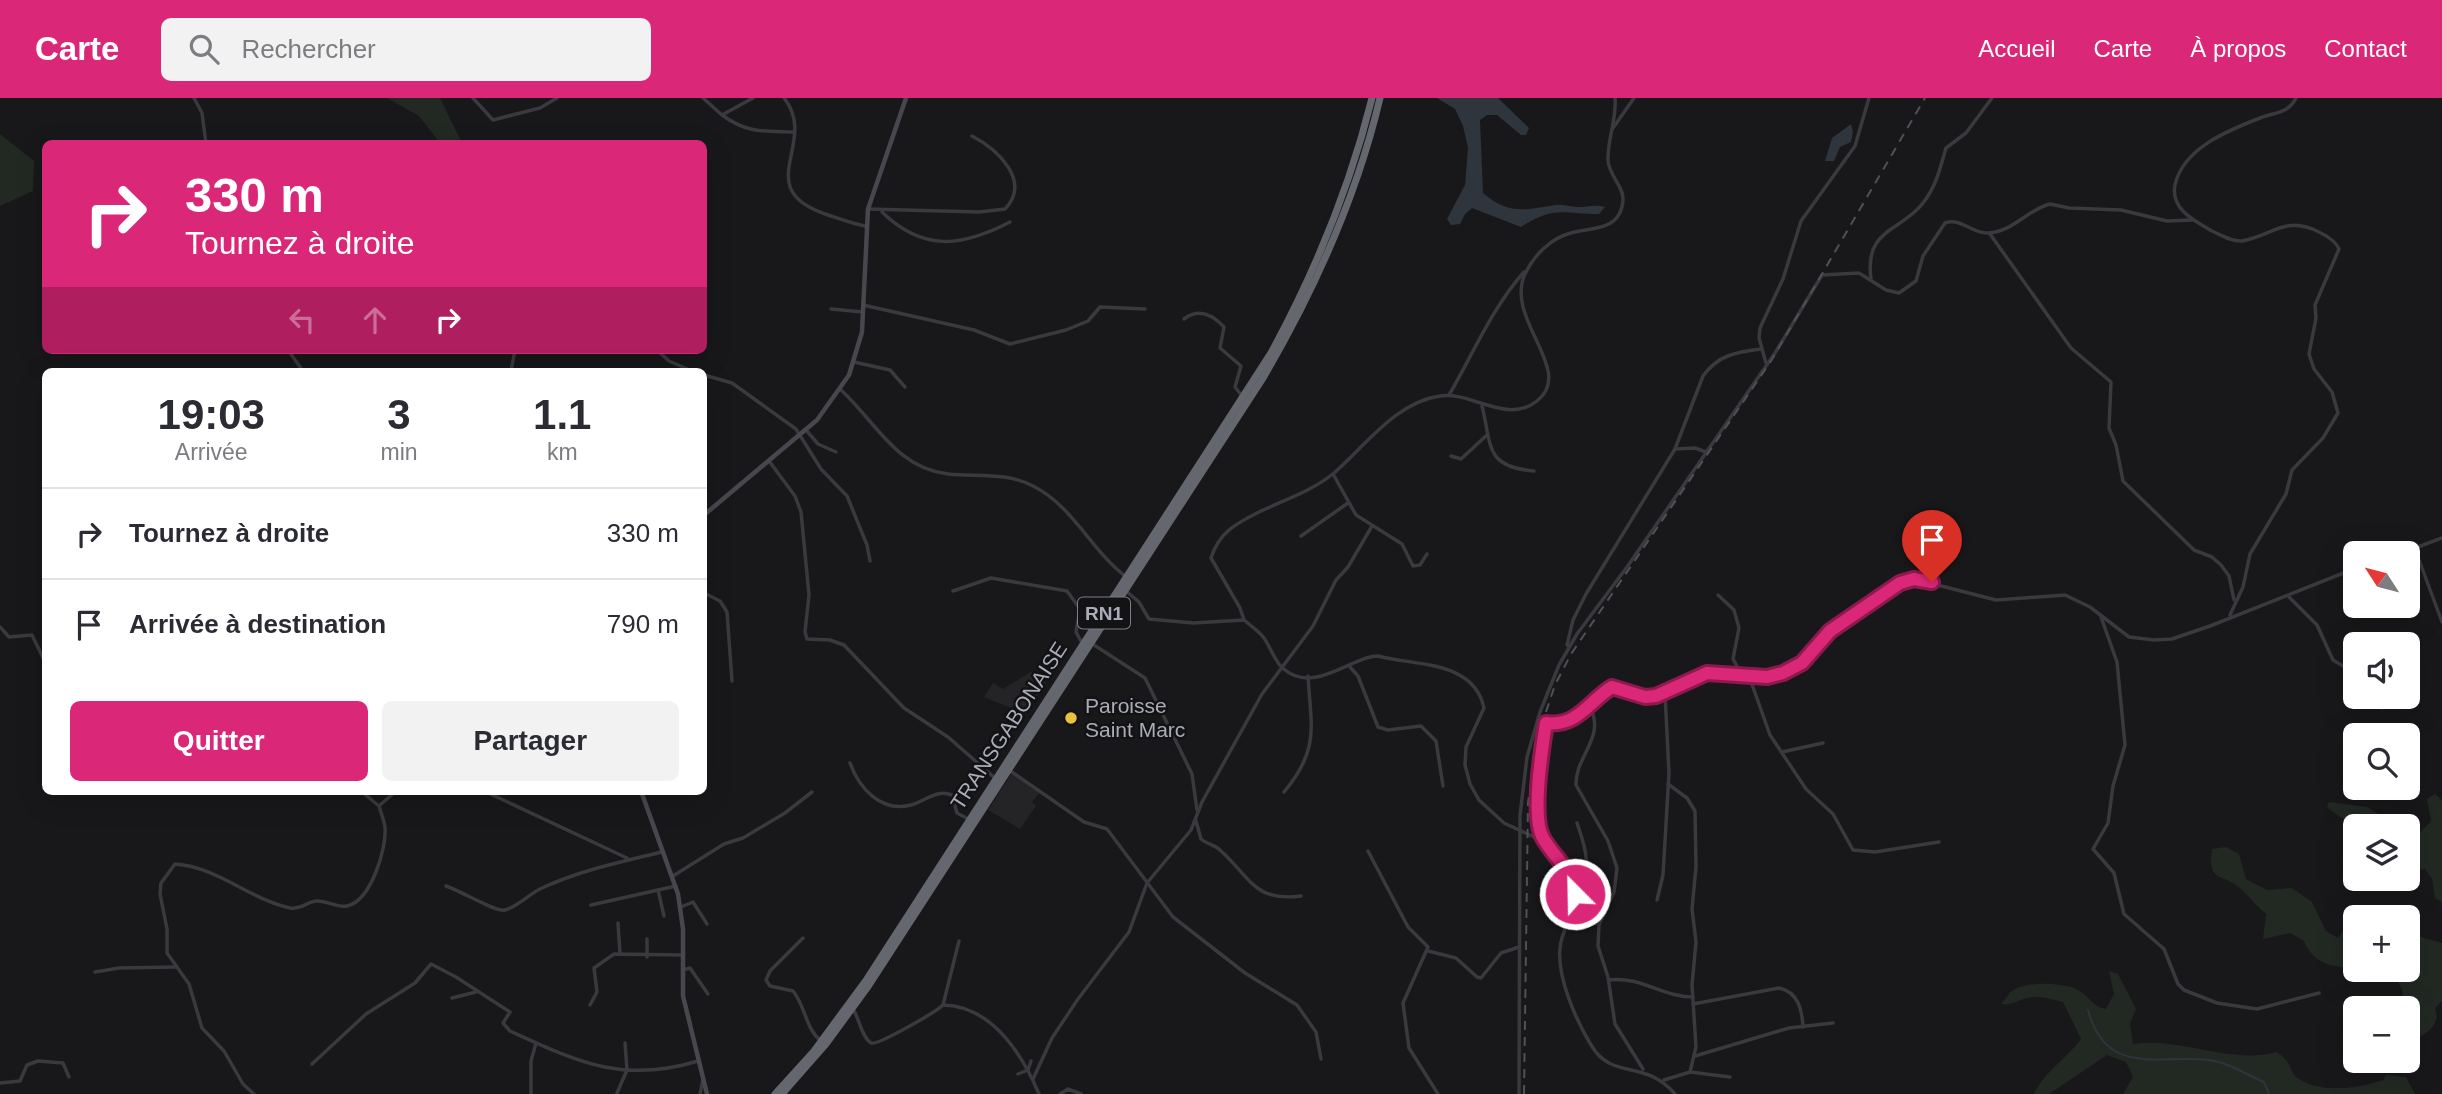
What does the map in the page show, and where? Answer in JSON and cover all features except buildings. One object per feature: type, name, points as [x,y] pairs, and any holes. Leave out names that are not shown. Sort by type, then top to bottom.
[{"type":"highway","name":"TRANSGABONAISE","points":[[782,1094],[853,1009],[1009,769],[1126,577],[1244,397],[1277,341],[1321,251],[1353,167],[1373,98]]},
{"type":"highway","name":"TRANSGABONAISE","points":[[775,1094],[821,1041],[858,991],[1259,384],[1298,314],[1346,206],[1380,98]]},
{"type":"street","points":[[194,98],[202,113],[205,140]]},
{"type":"street","points":[[473,98],[493,120],[540,108],[557,98]]},
{"type":"street","points":[[703,98],[734,124],[770,134],[794,132]]},
{"type":"street","points":[[722,115],[753,98]]},
{"type":"street","points":[[784,98],[790,107],[794,132],[788,178],[795,199],[806,207],[865,226]]},
{"type":"street","points":[[707,513],[806,430],[841,390],[854,362],[863,312],[865,226],[868,209],[906,98]]},
{"type":"street","points":[[1448,395],[1484,336],[1502,296],[1545,246],[1570,233],[1601,230],[1620,212],[1623,193],[1609,171],[1608,158],[1615,98]]},
{"type":"street","points":[[1612,129],[1634,98]]},
{"type":"street","points":[[1766,363],[1761,349],[1760,328],[1783,279],[1801,221],[1855,146],[1869,98]]},
{"type":"street","points":[[1871,279],[1870,259],[1874,247],[1896,223],[1924,202],[1942,171],[1946,148],[1966,134],[1992,98]]},
{"type":"street","points":[[2230,615],[2234,600],[2243,587],[2250,554],[2286,494],[2292,470],[2323,438],[2338,413],[2333,392],[2314,369],[2309,354],[2316,318],[2315,305],[2339,249],[2333,240],[2303,225],[2291,224],[2235,241],[2192,220],[2175,200],[2174,189],[2187,159],[2254,120],[2281,113],[2296,98]]},
{"type":"street","points":[[868,209],[882,212],[979,212],[1005,209],[1016,193],[1015,181],[997,152],[972,136]]},
{"type":"street","points":[[1518,1094],[1520,828],[1527,757],[1540,712],[1569,647],[1706,452],[1824,273],[1859,273],[1893,293],[1911,286],[1919,275],[1923,256],[1949,221],[1990,233],[2023,220],[2050,204],[2069,208],[2143,213],[2167,221],[2192,220]]},
{"type":"street","points":[[882,212],[897,227],[931,241],[964,241],[1010,222]]},
{"type":"street","points":[[1990,233],[2071,348],[2111,382],[2109,428],[2119,453],[2123,481],[2194,550],[2212,557],[2221,565],[2229,576],[2234,600]]},
{"type":"street","points":[[1530,265],[1520,286],[1519,301],[1549,373],[1541,398],[1524,407],[1507,409],[1448,395],[1431,398],[1386,424],[1333,474],[1292,498],[1231,527],[1217,543],[1211,558],[1240,608],[1244,620],[1263,637],[1282,668],[1294,675],[1326,675],[1371,656],[1434,664],[1456,673],[1475,687],[1484,708],[1466,747],[1465,765],[1475,794],[1494,816],[1534,837],[1541,837]]},
{"type":"street","points":[[863,305],[974,330],[1010,344],[1066,330],[1088,321],[1101,307],[1145,309]]},
{"type":"street","points":[[831,309],[863,312]]},
{"type":"street","points":[[1184,319],[1191,314],[1205,313],[1224,327],[1220,348],[1241,366],[1235,387],[1244,397]]},
{"type":"street","points":[[1569,647],[1567,645],[1573,620],[1586,594],[1675,449],[1703,376],[1719,358],[1761,349]]},
{"type":"street","points":[[661,354],[669,361],[685,368]]},
{"type":"street","points":[[854,362],[890,370],[905,387]]},
{"type":"street","points":[[707,376],[732,383],[790,422],[821,469],[847,496],[867,545],[870,561]]},
{"type":"street","points":[[841,390],[868,416],[889,445],[912,462],[948,474],[994,475],[1035,486],[1078,524],[1106,560],[1126,577]]},
{"type":"street","points":[[1482,405],[1493,456],[1502,464],[1534,471]]},
{"type":"street","points":[[806,430],[818,444],[836,452]]},
{"type":"street","points":[[1451,456],[1461,459],[1487,435]]},
{"type":"street","points":[[1675,449],[1695,448],[1706,452]]},
{"type":"street","points":[[769,461],[795,496],[801,512],[809,595],[805,632],[807,639],[831,640],[844,645],[904,708],[948,737],[996,779]]},
{"type":"street","points":[[1333,474],[1356,515],[1402,544],[1413,566],[1420,565],[1427,554]]},
{"type":"street","points":[[1301,536],[1348,503]]},
{"type":"street","points":[[1033,1079],[1052,1038],[1129,932],[1147,883],[1183,844],[1262,694],[1312,626],[1336,580],[1348,567],[1372,526]]},
{"type":"street","points":[[2420,547],[2442,538]]},
{"type":"street","points":[[2420,563],[2442,622]]},
{"type":"street","points":[[1675,1094],[1664,1080],[1645,1071],[1607,1064],[1598,1056],[1582,1029],[1566,984],[1560,949],[1575,894],[1566,868],[1541,837],[1538,787],[1546,723],[1565,722],[1590,707],[1612,687],[1645,697],[1665,693],[1686,680],[1707,673],[1767,677],[1794,668],[1830,631],[1900,583],[1914,579],[1996,600],[2065,595],[2078,599],[2129,637],[2154,640],[2172,639],[2230,615],[2289,597],[2343,574]]},
{"type":"street","points":[[953,591],[980,579],[1067,591],[1080,609],[1076,632],[1088,643],[1145,678],[1192,774],[1197,794],[1196,828],[1201,839],[1218,848],[1245,878],[1273,898],[1301,896]]},
{"type":"street","points":[[1125,590],[1139,602],[1149,619],[1193,623],[1244,620]]},
{"type":"street","points":[[707,594],[720,601],[727,612],[732,681]]},
{"type":"street","points":[[1718,595],[1734,610],[1739,628],[1733,659],[1742,675]]},
{"type":"street","points":[[2289,597],[2317,625],[2333,660],[2343,666]]},
{"type":"street","points":[[2101,616],[2117,662],[2125,745],[2113,786],[2108,823],[2093,849],[2114,873],[2124,914],[2164,949],[2178,985],[2194,996],[2217,1003],[2257,1009],[2319,993]]},
{"type":"street","points":[[0,627],[9,637],[32,635],[42,656]]},
{"type":"street","points":[[1350,667],[1358,676],[1378,727],[1388,730],[1421,726],[1436,741],[1443,786]]},
{"type":"street","points":[[1284,792],[1301,770],[1311,747],[1313,717],[1308,676]]},
{"type":"street","points":[[1749,677],[1763,723],[1806,789],[1833,814],[1853,850],[1875,852],[1939,842]]},
{"type":"street","points":[[1657,900],[1664,865],[1668,784],[1665,693]]},
{"type":"street","points":[[1590,707],[1596,718],[1596,729],[1575,780],[1577,792],[1608,842],[1617,867],[1614,892],[1598,936],[1609,980],[1615,1024],[1645,1071]]},
{"type":"street","points":[[1782,752],[1823,743]]},
{"type":"street","points":[[850,763],[860,786],[885,805],[912,805],[946,793],[952,795],[957,813],[970,820]]},
{"type":"street","points":[[1009,769],[1084,822],[1107,830],[1159,902],[1185,928],[1245,973],[1297,1005],[1316,1032],[1321,1059]]},
{"type":"street","points":[[1668,784],[1687,799],[1695,811],[1695,1056],[1690,1072]]},
{"type":"street","points":[[673,876],[724,844],[743,838],[785,813],[812,792]]},
{"type":"street","points":[[254,1094],[243,1084],[225,1051],[202,1028],[192,990],[167,953],[161,883],[175,864],[215,873],[268,901],[293,908],[320,901],[345,906],[352,904],[373,881],[384,835],[379,806],[365,795]]},
{"type":"street","points":[[379,806],[391,795]]},
{"type":"street","points":[[492,795],[629,859]]},
{"type":"street","points":[[643,795],[673,876],[681,907],[683,996],[706,1094]]},
{"type":"street","points":[[1574,886],[1580,881],[1586,868],[1585,846],[1577,823]]},
{"type":"street","points":[[1368,850],[1408,928],[1428,951],[1456,958],[1481,978],[1501,953],[1519,947]]},
{"type":"street","points":[[446,886],[475,896],[492,909],[505,910],[541,888],[587,870],[664,852]]},
{"type":"street","points":[[591,905],[676,886]]},
{"type":"street","points":[[658,890],[664,916]]},
{"type":"street","points":[[681,907],[693,902],[707,925]]},
{"type":"street","points":[[618,923],[620,954]]},
{"type":"street","points":[[803,938],[770,971],[766,980],[770,986],[793,991],[806,1010],[810,1029],[821,1041]]},
{"type":"street","points":[[647,939],[647,957]]},
{"type":"street","points":[[853,1009],[868,1040],[879,1044],[896,1031],[936,1013],[943,1005],[959,941]]},
{"type":"street","points":[[1428,951],[1417,968],[1403,1003],[1409,1048],[1438,1094]]},
{"type":"street","points":[[590,1005],[597,992],[594,968],[608,956],[682,955]]},
{"type":"street","points":[[313,1065],[366,1014],[415,983],[431,964],[456,976],[510,1012],[503,1023],[510,1031],[590,1066],[627,1070],[669,1069],[698,1061]]},
{"type":"street","points":[[95,972],[119,968],[176,967]]},
{"type":"street","points":[[681,971],[686,968],[694,971],[708,994]]},
{"type":"street","points":[[1609,980],[1634,980],[1671,996],[1693,997]]},
{"type":"street","points":[[1693,1004],[1770,990],[1788,990],[1800,1005],[1802,1027]]},
{"type":"street","points":[[453,998],[474,995],[477,992]]},
{"type":"street","points":[[943,1005],[965,1008],[1001,1031],[1028,1070],[1039,1094]]},
{"type":"street","points":[[1695,1056],[1802,1027],[1833,1023]]},
{"type":"street","points":[[531,1094],[531,1061],[536,1043]]},
{"type":"street","points":[[617,1093],[627,1070],[625,1043]]},
{"type":"street","points":[[0,1083],[20,1081],[27,1065],[38,1061],[63,1063],[69,1077]]},
{"type":"street","points":[[1028,1070],[1031,1061]]},
{"type":"street","points":[[1018,1073],[1028,1070]]},
{"type":"street","points":[[1664,1080],[1690,1072],[1730,1077]]},
{"type":"street","points":[[700,1094],[703,1079]]},
{"type":"street","points":[[1060,1094],[1068,1089],[1081,1094]]},
{"type":"shaded area","points":[[387,98],[440,98],[461,140],[438,140],[419,116]]},
{"type":"shaded area","points":[[1437,98],[1498,98],[1529,128],[1526,135],[1521,135],[1497,115],[1487,115],[1480,120],[1483,193],[1492,200],[1517,209],[1558,205],[1605,207],[1599,214],[1551,213],[1521,227],[1472,208],[1460,224],[1451,225],[1447,219],[1465,185],[1468,148],[1463,126],[1455,109]]},
{"type":"shaded area","points":[[1851,124],[1851,142],[1840,147],[1834,161],[1825,161],[1832,138]]},
{"type":"shaded area","points":[[0,134],[34,161],[33,191],[0,206]]},
{"type":"shaded area","points":[[1032,671],[1046,682],[1026,714],[984,697],[993,683],[1003,689]]},
{"type":"shaded area","points":[[1012,773],[1040,792],[1032,802],[1036,806],[1020,829],[988,810]]},
{"type":"shaded area","points":[[2435,794],[2442,800],[2442,907],[2441,901],[2435,898],[2432,879],[2425,869],[2420,870],[2420,833],[2431,821],[2427,799]]},
{"type":"shaded area","points":[[2329,802],[2367,807],[2379,814],[2343,814],[2343,818],[2327,807]]},
{"type":"shaded area","points":[[2226,847],[2239,854],[2246,879],[2267,890],[2292,888],[2312,902],[2326,931],[2338,938],[2343,931],[2343,967],[2324,963],[2312,954],[2304,941],[2290,933],[2263,939],[2266,914],[2241,889],[2214,873],[2212,849]]},
{"type":"shaded area","points":[[2420,937],[2442,943],[2442,1001],[2435,1008],[2436,1021],[2433,1026],[2420,1037],[2420,996],[2401,996],[2403,994],[2397,982],[2420,982]]},
{"type":"shaded area","points":[[2109,971],[2118,974],[2136,1009],[2130,1024],[2133,1044],[2169,1044],[2241,1055],[2277,1052],[2288,1063],[2296,1077],[2315,1086],[2361,1086],[2383,1080],[2386,1075],[2406,1077],[2415,1094],[2123,1094],[2133,1077],[2126,1062],[2107,1055],[2049,1094],[2034,1094],[2044,1079],[2081,1039],[2063,1002],[2037,997],[2001,1004],[2017,988],[2033,984],[2051,984],[2074,988],[2096,1005],[2106,1009],[2114,994]]},
{"type":"waterway","points":[[2088,1010],[2096,1031],[2108,1046],[2121,1054],[2137,1058],[2216,1061],[2264,1082],[2269,1094]]},
{"type":"railway","points":[[1524,1094],[1528,802],[1541,727],[1555,685],[1571,654],[1771,361],[1925,98]]},
{"type":"place","name":"Paroisse Saint Marc","points":[[1071,718]]},
{"type":"route","points":[[1575,894],[1572,877],[1541,837],[1538,787],[1546,723],[1565,722],[1578,716],[1612,687],[1645,697],[1670,692],[1686,680],[1707,673],[1719,671],[1749,677],[1767,677],[1783,673],[1802,663],[1830,631],[1900,583],[1914,579],[1932,582]]}]
